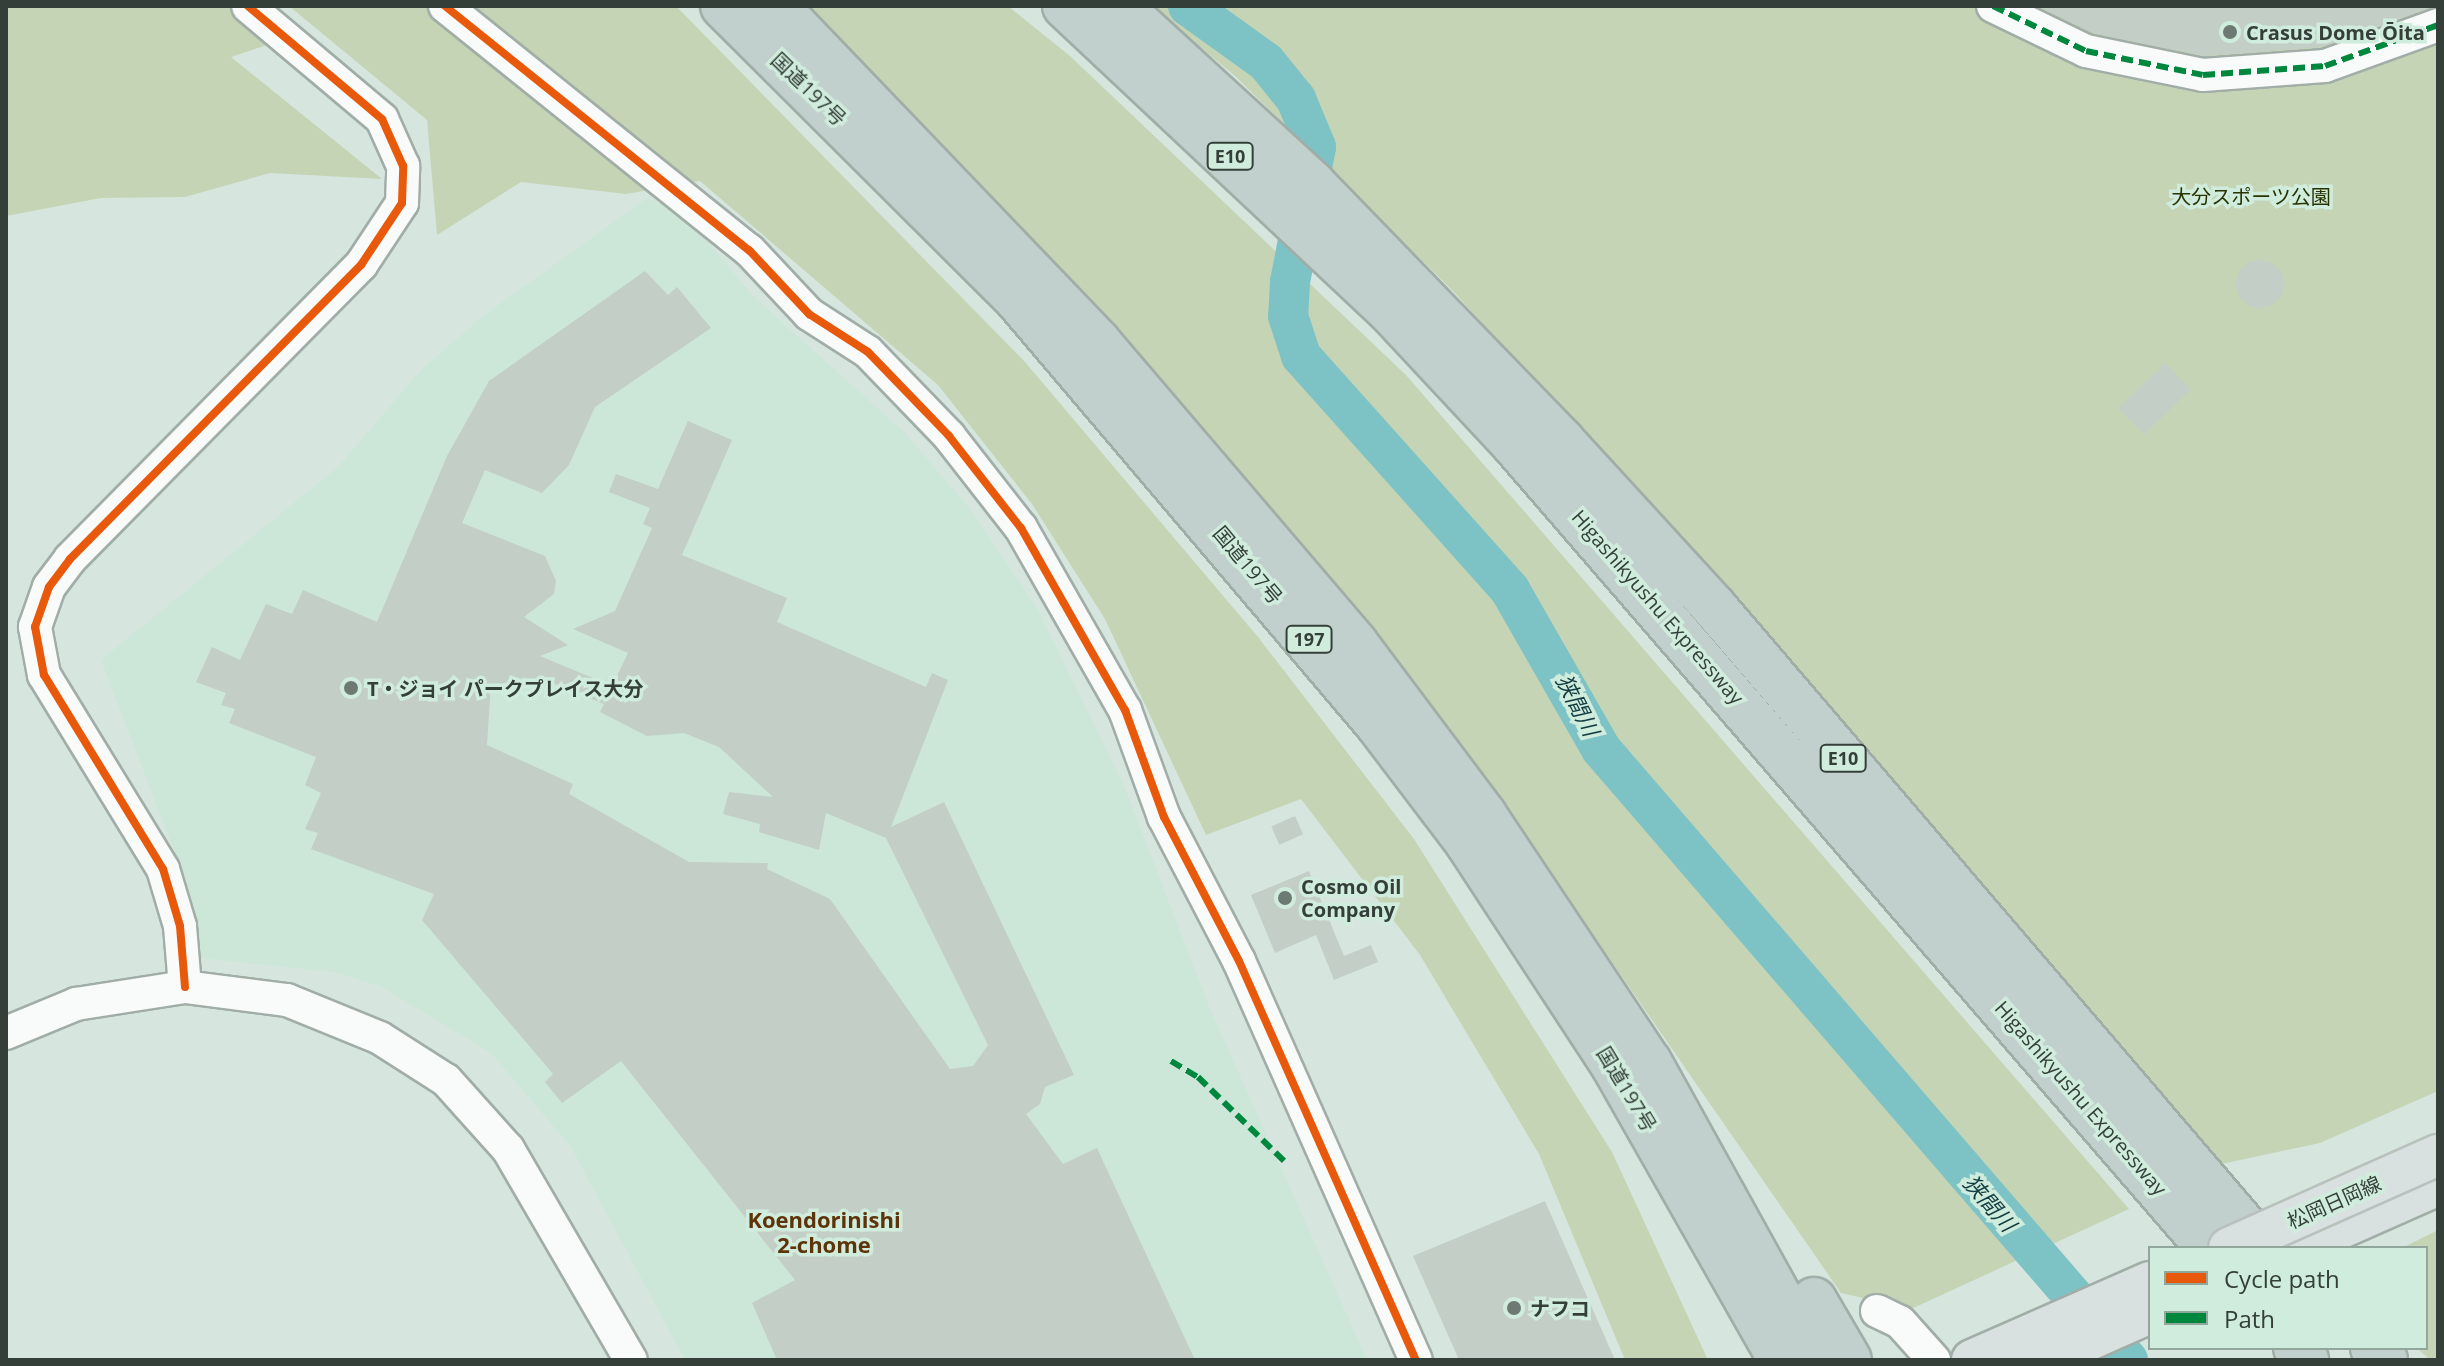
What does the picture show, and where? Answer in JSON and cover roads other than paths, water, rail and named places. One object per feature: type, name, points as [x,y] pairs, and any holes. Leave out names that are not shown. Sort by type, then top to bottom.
[{"type":"highway","name":"国道197号","points":[[723,6],[862,139],[1098,389],[1449,818],[1614,1066],[1781,1360]]},
{"type":"highway","name":"国道197号","points":[[776,6],[1098,342],[1285,557],[1484,815],[1649,1062],[1844,1325],[1849,1360]]},
{"type":"highway","name":"Higashikyushu Expressway","points":[[1065,6],[1399,296],[2207,1246]]},
{"type":"highway","name":"Higashikyushu Expressway","points":[[1119,6],[1399,296],[1714,607],[2261,1246]]},
{"type":"highway","points":[[1449,818],[1501,921],[1670,1198],[1751,1360]]},
{"type":"highway","points":[[2204,1179],[2271,1246]]},
{"type":"main road","name":"松岡日岡線","points":[[2233,1246],[2438,1155]]},
{"type":"main road","name":"松岡日岡線","points":[[2301,1246],[2438,1185]]},
{"type":"main road","points":[[1972,1360],[2148,1283]]},
{"type":"main road","points":[[2044,1360],[2148,1314]]},
{"type":"street","points":[[185,987],[180,926],[163,869],[44,675],[35,627],[49,587],[70,559],[361,265],[402,203],[403,166],[382,119],[248,6]]},
{"type":"street","points":[[445,6],[646,168],[753,272],[809,314],[947,464],[1026,570],[1164,817],[1239,961],[1416,1360]]},
{"type":"street","points":[[1993,6],[2086,51],[2203,75],[2325,66],[2438,25]]},
{"type":"street","points":[[1164,817],[1392,1360]]},
{"type":"street","points":[[6,1033],[76,1004],[185,987],[319,1010],[380,1038],[446,1080],[525,1175],[631,1360]]},
{"type":"street","points":[[1844,1325],[1900,1322],[1934,1360]]},
{"type":"waterway","name":"狭間川","points":[[1188,6],[1266,62],[1296,99],[1316,147],[1290,282],[1288,316],[1301,356],[1510,590],[1601,749],[2128,1360]]},
{"type":"place","name":"Crasus Dome Ōita","points":[[2230,32]]},
{"type":"place","name":"T・ジョイ パークプレイス大分","points":[[351,688]]},
{"type":"place","name":"Cosmo Oil Company","points":[[1285,898]]},
{"type":"place","name":"ナフコ","points":[[1514,1308]]},
{"type":"district","name":"Koendorinishi 2-chome","points":[[824,1232]]},
{"type":"park label","name":"大分スポーツ公園","points":[[2251,196]]}]
